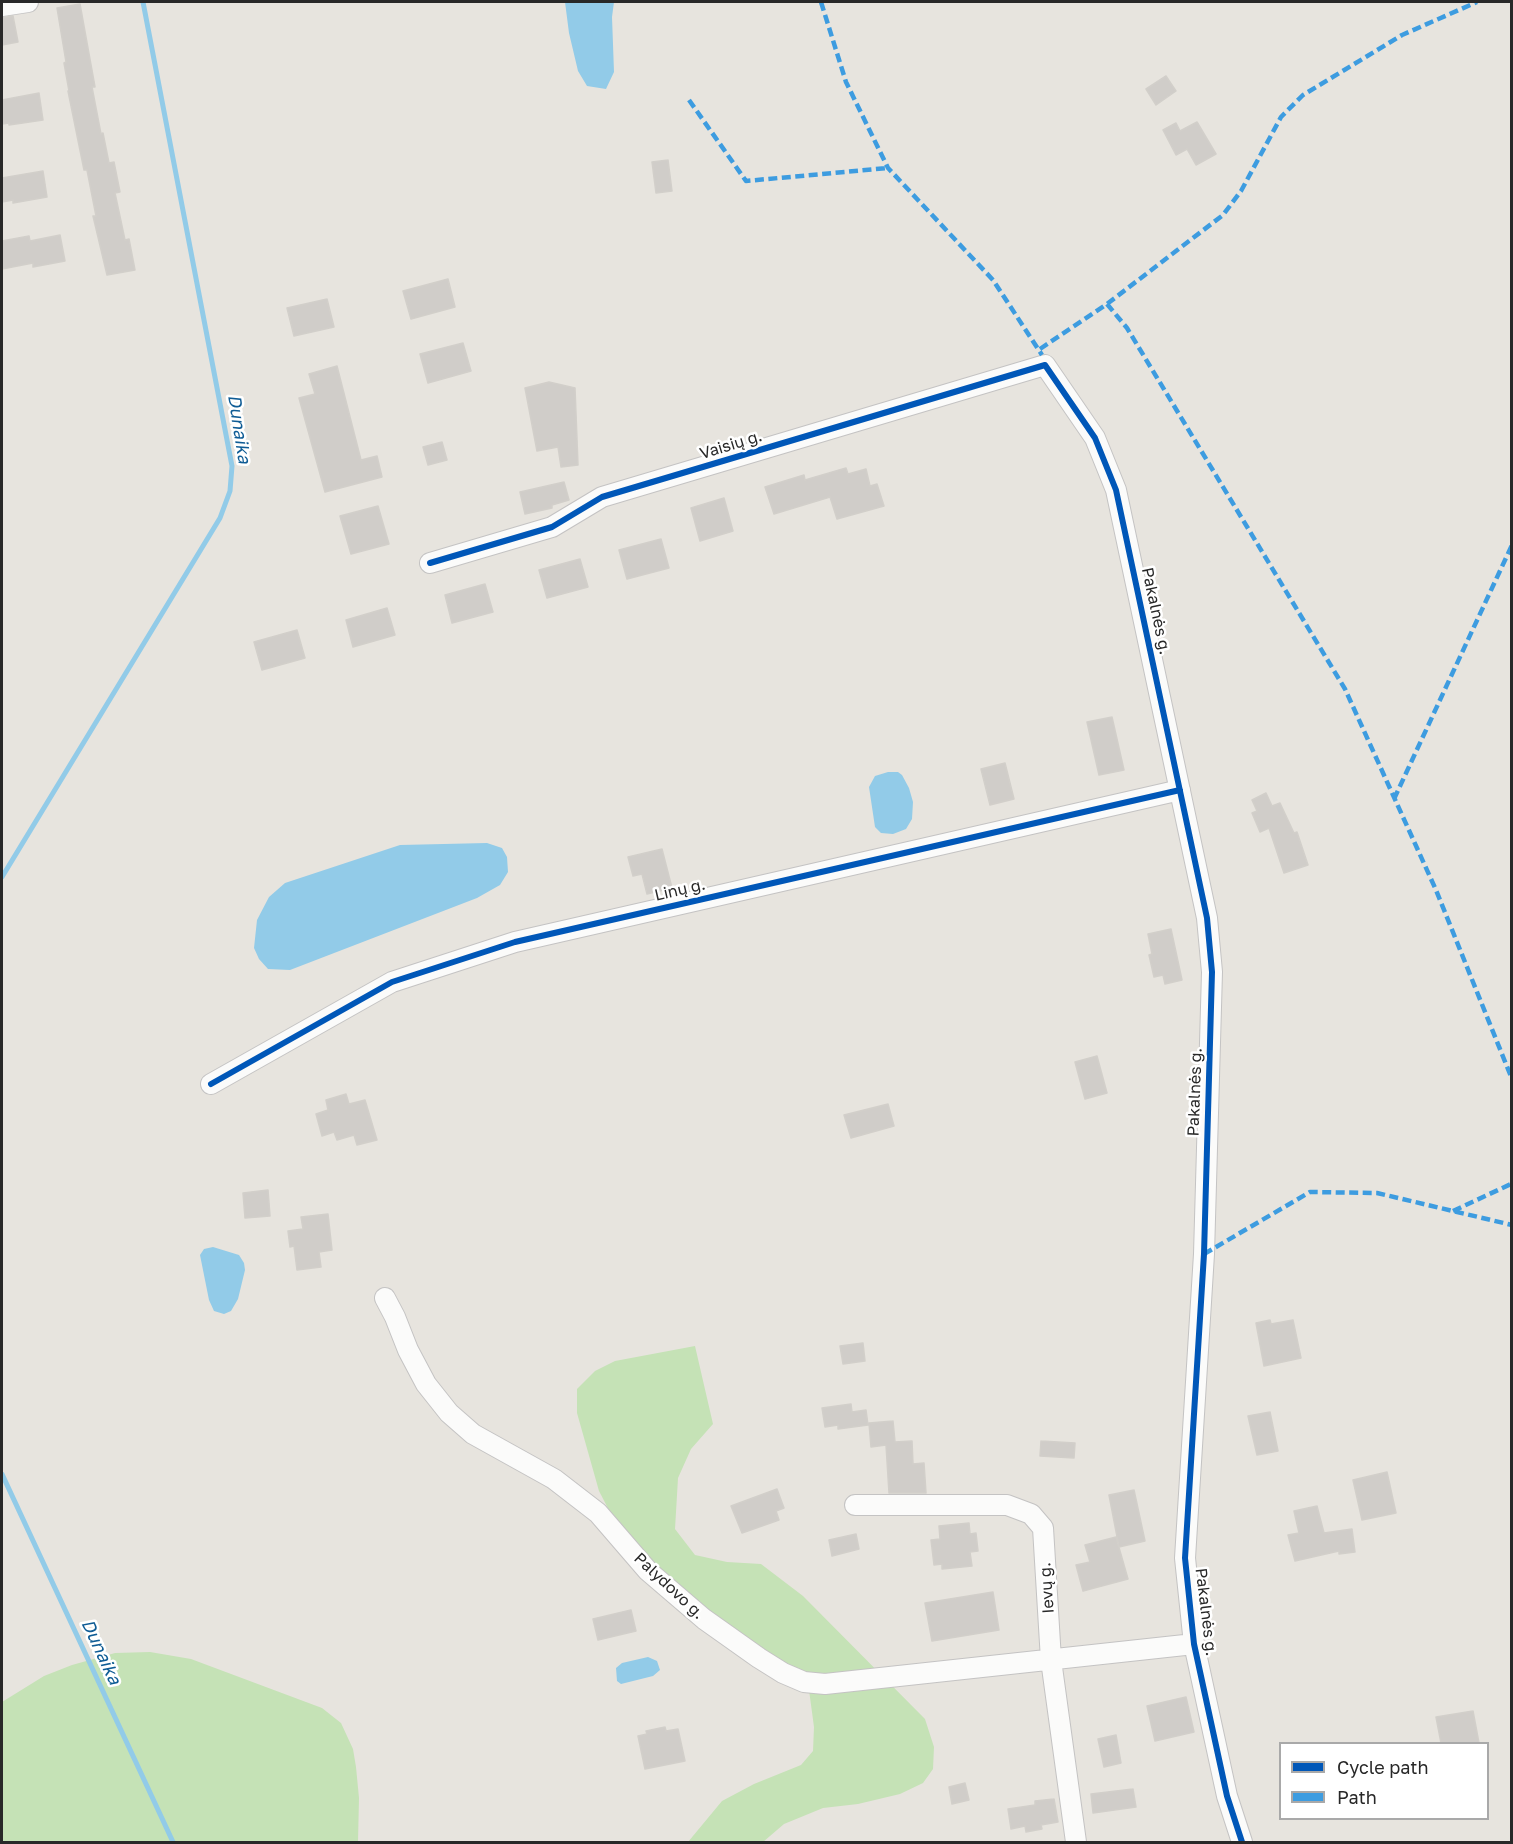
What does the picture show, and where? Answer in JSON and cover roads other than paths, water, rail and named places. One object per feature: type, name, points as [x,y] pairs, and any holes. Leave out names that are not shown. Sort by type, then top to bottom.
[{"type":"street","points":[[2,6],[28,2]]},
{"type":"street","name":"Vaisių g.","points":[[430,564],[552,526],[602,497],[1045,365]]},
{"type":"street","name":"Pakalnės g.","points":[[1045,365],[1095,438],[1116,490],[1207,918],[1212,972],[1204,1254],[1185,1558],[1194,1644],[1227,1796],[1242,1842]]},
{"type":"street","name":"Linų g.","points":[[211,1084],[392,982],[515,942],[1180,790]]},
{"type":"street","name":"Palydovo g.","points":[[385,1298],[426,1384],[449,1413],[473,1434],[554,1479],[598,1513],[648,1571],[704,1619],[759,1658],[783,1673],[804,1682],[825,1684],[1194,1644]]},
{"type":"street","name":"Ievų g.","points":[[855,1505],[1007,1505],[1031,1514],[1043,1528],[1051,1660],[1076,1842]]},
{"type":"water","points":[[565,2],[614,2],[612,17],[614,72],[606,89],[587,86],[578,71],[569,33]]},
{"type":"water","points":[[898,772],[902,775],[913,802],[912,819],[906,829],[893,834],[881,833],[875,827],[869,787],[875,776]]},
{"type":"water","points":[[487,843],[502,848],[507,857],[508,872],[500,885],[477,898],[290,970],[268,969],[259,959],[254,948],[257,920],[269,897],[285,883],[400,845]]},
{"type":"water","points":[[213,1247],[239,1255],[244,1263],[245,1270],[238,1299],[231,1311],[224,1314],[214,1311],[209,1300],[200,1255],[204,1249]]},
{"type":"water","points":[[648,1657],[657,1661],[660,1670],[653,1676],[621,1684],[617,1681],[616,1668],[622,1663]]},
{"type":"waterway","name":"Dunaika","points":[[2,877],[220,518],[230,491],[232,466],[143,2]]},
{"type":"waterway","name":"Dunaika","points":[[2,1474],[173,1842]]}]
